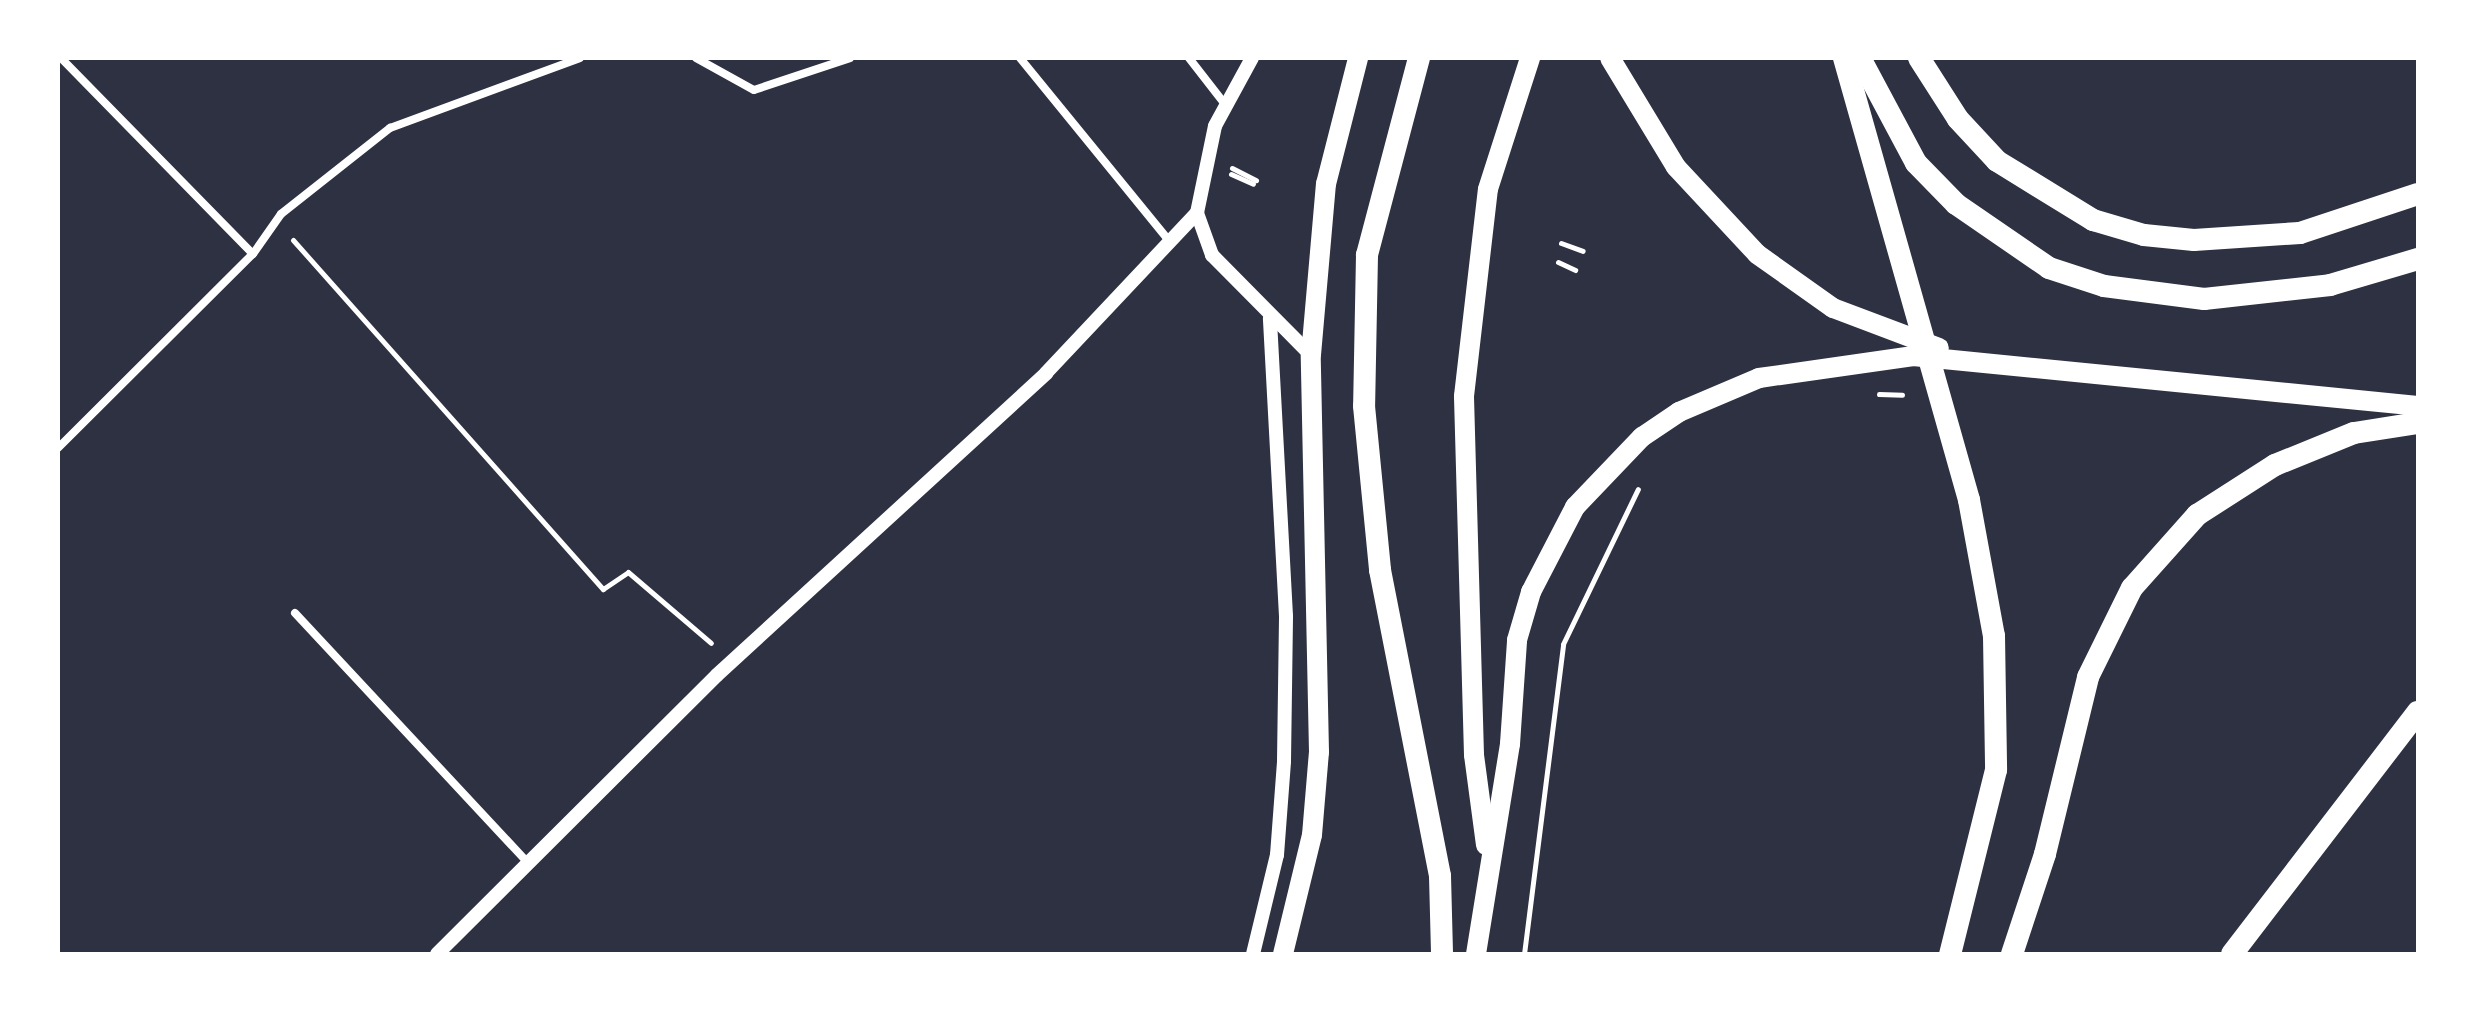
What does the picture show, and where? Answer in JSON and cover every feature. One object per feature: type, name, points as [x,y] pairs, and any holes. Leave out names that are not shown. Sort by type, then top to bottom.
[{"type":"highway","points":[[1419,58],[1367,255],[1364,406],[1380,570],[1440,876],[1442,954]]},
{"type":"highway","points":[[1844,58],[1969,500],[1994,636],[1996,770],[1950,954]]},
{"type":"highway","points":[[1860,58],[1916,163],[1956,204],[2049,268],[2104,286],[2204,299],[2330,285],[2418,259]]},
{"type":"highway","points":[[1919,58],[1958,119],[1997,161],[2093,220],[2144,235],[2222,240],[2300,233],[2418,194]]},
{"type":"highway","points":[[2012,954],[2045,854],[2073,724],[2108,626],[2162,551],[2235,490],[2320,444],[2418,423]]},
{"type":"highway","points":[[2232,954],[2418,712]]},
{"type":"main road","points":[[1283,954],[1312,835],[1319,752],[1311,355],[1326,184],[1358,58]]},
{"type":"main road","points":[[1489,869],[1474,755],[1464,396],[1488,189],[1530,58]]},
{"type":"main road","points":[[1610,58],[1676,167],[1793,284],[1912,342],[1990,359],[2418,406]]},
{"type":"main road","points":[[1476,954],[1517,640],[1531,592],[1575,507],[1605,472],[1679,412],[1759,378],[1863,360],[1990,359]]},
{"type":"street","points":[[61,58],[253,254]]},
{"type":"street","points":[[696,58],[754,90],[850,58]]},
{"type":"street","points":[[1020,58],[1169,241]]},
{"type":"street","points":[[1189,58],[1224,103]]},
{"type":"street","points":[[1252,58],[1224,103],[1197,187],[1197,213],[1212,255],[1270,318],[1311,355]]},
{"type":"street","points":[[58,448],[253,254],[281,214],[390,128],[575,59]]},
{"type":"street","points":[[437,954],[731,662],[1046,373],[1197,213]]},
{"type":"street","points":[[1253,954],[1277,855],[1284,747],[1286,616],[1270,318]]},
{"type":"street","points":[[295,613],[528,863]]},
{"type":"path","points":[[1221,163],[1256,180]]},
{"type":"path","points":[[281,214],[322,280],[603,589],[628,572],[681,611],[731,662]]},
{"type":"path","points":[[1561,243],[1583,251]]},
{"type":"path","points":[[1558,262],[1575,270]]},
{"type":"path","points":[[1872,394],[1902,395]]},
{"type":"path","points":[[1524,954],[1563,644],[1617,519],[1642,482]]}]
